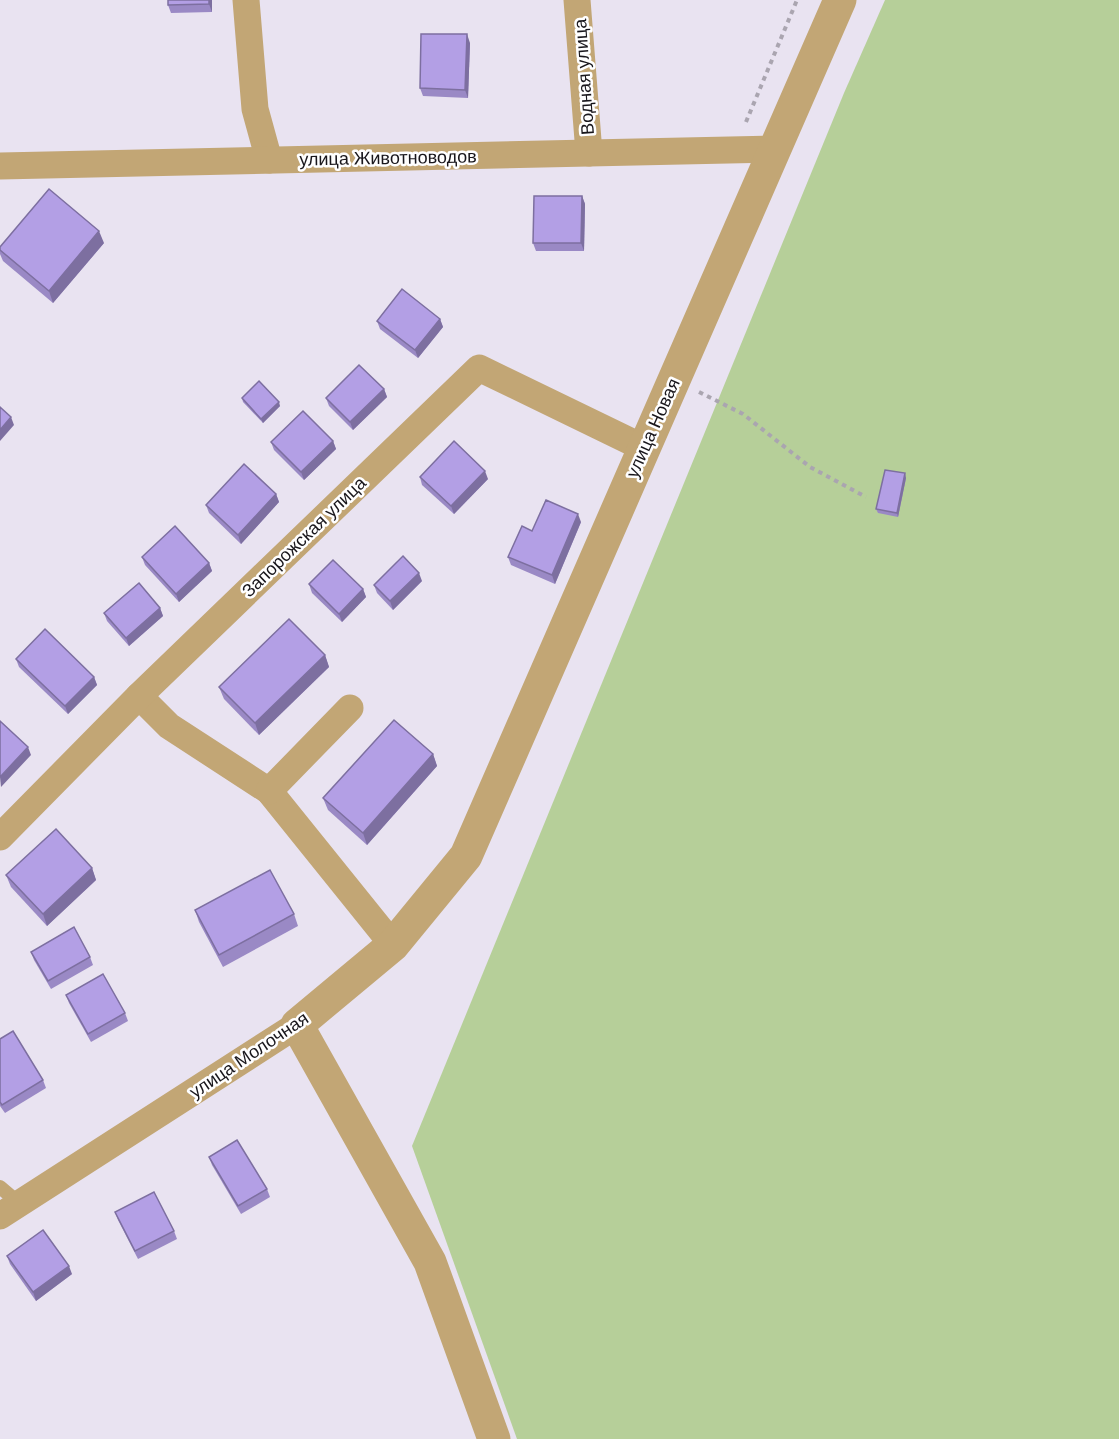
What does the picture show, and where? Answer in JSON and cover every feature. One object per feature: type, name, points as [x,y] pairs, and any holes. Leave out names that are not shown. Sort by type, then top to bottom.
[{"type":"street","points":[[246,0],[255,109],[268,160]]},
{"type":"street","name":"Водная улица","points":[[577,0],[589,153]]},
{"type":"street","name":"улица Новая","points":[[466,856],[840,0]]},
{"type":"street","name":"улица Животноводов","points":[[0,166],[775,149]]},
{"type":"street","name":"Запорожская улица","points":[[0,837],[139,696],[479,368],[645,448]]},
{"type":"street","points":[[139,696],[169,726],[269,791],[393,945]]},
{"type":"street","points":[[269,791],[350,708]]},
{"type":"street","name":"улица Молочная","points":[[7,1202],[297,1025],[393,945],[466,856]]},
{"type":"street","points":[[297,1025],[430,1262],[494,1439]]},
{"type":"path","points":[[734,150],[797,0]]},
{"type":"path","points":[[674,379],[743,414],[810,467],[866,496]]},
{"type":"green space","points":[[885,0],[1119,0],[1119,1439],[517,1439],[412,1146],[844,93]]},
{"type":"building","points":[[168,0],[209,0],[209,4],[168,5]]},
{"type":"building","points":[[421,34],[467,34],[465,90],[420,88]]},
{"type":"building","points":[[49,189],[99,231],[49,291],[0,250],[0,247]]},
{"type":"building","points":[[534,196],[582,196],[581,243],[533,243]]},
{"type":"building","points":[[402,289],[440,319],[415,350],[377,321]]},
{"type":"building","points":[[359,365],[384,389],[350,422],[326,398]]},
{"type":"building","points":[[259,381],[279,402],[261,419],[242,398]]},
{"type":"building","points":[[0,407],[11,417],[0,430]]},
{"type":"building","points":[[303,411],[333,441],[301,472],[271,442]]},
{"type":"building","points":[[454,441],[485,471],[451,506],[420,477]]},
{"type":"building","points":[[244,464],[276,494],[238,535],[206,505]]},
{"type":"building","points":[[885,470],[905,473],[897,513],[876,509]]},
{"type":"building","points":[[546,500],[578,514],[552,575],[508,557],[522,526],[532,531]]},
{"type":"building","points":[[175,526],[209,563],[176,594],[142,557]]},
{"type":"building","points":[[403,556],[419,573],[390,601],[374,585]]},
{"type":"building","points":[[333,560],[363,589],[339,614],[309,584]]},
{"type":"building","points":[[139,583],[160,608],[126,638],[104,613]]},
{"type":"building","points":[[289,619],[325,655],[255,723],[219,687]]},
{"type":"building","points":[[45,629],[94,677],[65,706],[16,659]]},
{"type":"building","points":[[394,720],[433,754],[363,833],[323,798]]},
{"type":"building","points":[[0,721],[28,747],[0,777]]},
{"type":"building","points":[[56,829],[92,868],[43,914],[6,875]]},
{"type":"building","points":[[270,870],[294,914],[219,955],[195,910]]},
{"type":"building","points":[[74,927],[90,957],[48,981],[31,952]]},
{"type":"building","points":[[103,974],[125,1013],[88,1034],[66,995]]},
{"type":"building","points":[[13,1031],[43,1080],[2,1105],[0,1102],[0,1039]]},
{"type":"building","points":[[237,1140],[267,1189],[238,1206],[209,1157]]},
{"type":"building","points":[[154,1192],[174,1231],[135,1251],[115,1212]]},
{"type":"building","points":[[43,1230],[69,1266],[33,1292],[7,1256]]}]
